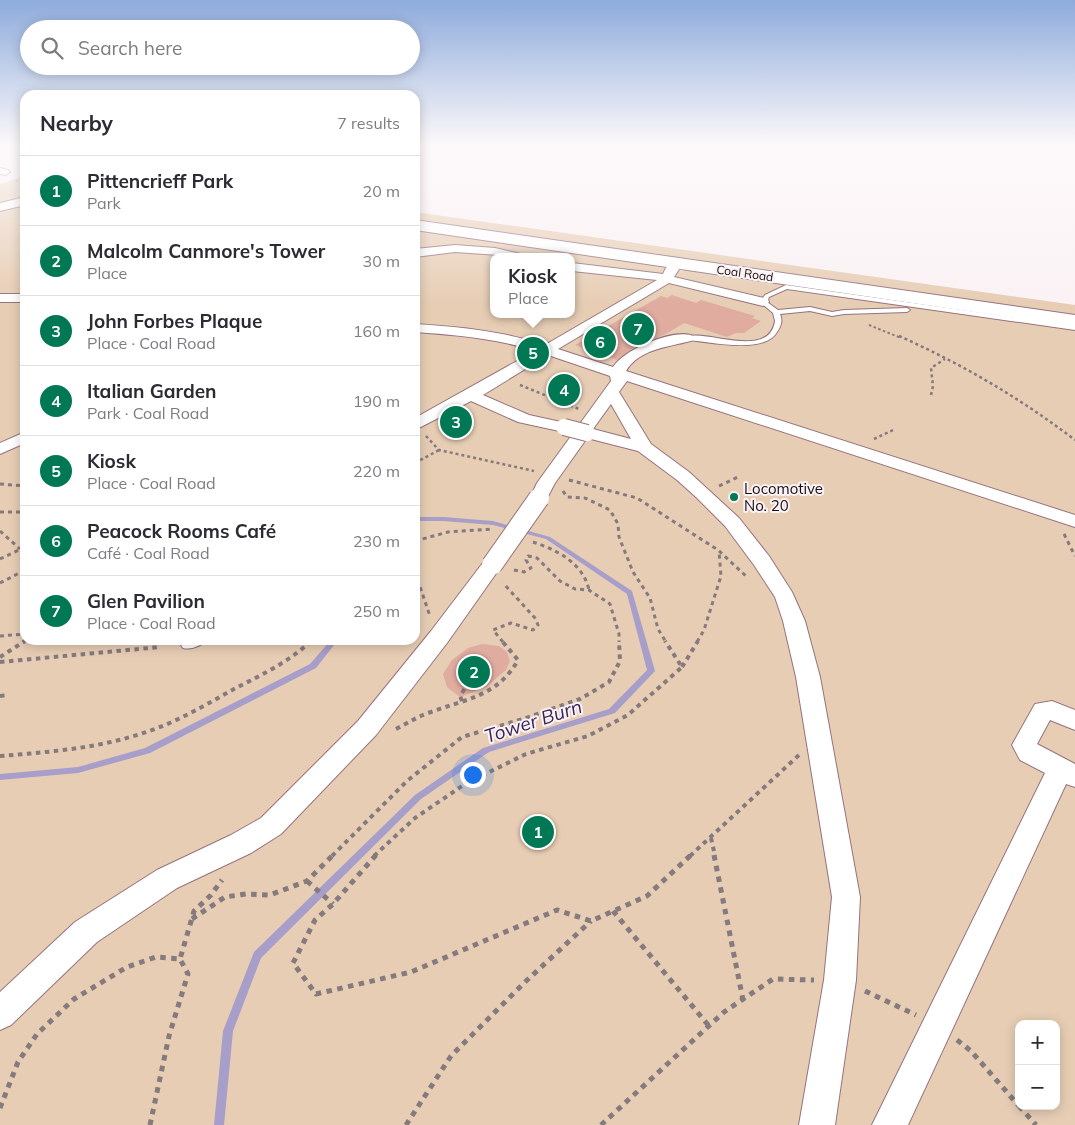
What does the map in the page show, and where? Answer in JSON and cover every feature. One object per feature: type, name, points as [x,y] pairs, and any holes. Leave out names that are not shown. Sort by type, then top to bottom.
[{"type":"street","points":[[0,207],[20,202]]},
{"type":"street","name":"Coal Road","points":[[420,226],[1075,321]]},
{"type":"street","points":[[420,253],[472,248],[507,253]]},
{"type":"street","points":[[420,427],[667,280],[671,269],[677,263]]},
{"type":"street","points":[[575,267],[634,272],[763,302]]},
{"type":"street","points":[[0,298],[20,298]]},
{"type":"street","points":[[420,328],[497,335],[1075,520]]},
{"type":"street","points":[[0,1014],[86,932],[167,879],[241,844],[271,826],[367,728],[439,637],[612,393],[619,381],[617,373],[619,368],[633,355],[655,345],[686,338]]},
{"type":"street","points":[[612,393],[644,447]]},
{"type":"street","points":[[471,395],[524,419],[644,447],[683,476],[732,522],[762,561],[785,597],[794,621],[808,677],[846,897],[840,980],[817,1125]]},
{"type":"street","points":[[0,449],[20,439]]},
{"type":"street","points":[[890,1125],[1068,772],[1029,753],[1024,745],[1043,712],[1052,710],[1075,721]]},
{"type":"lane","points":[[686,338],[699,337],[745,344],[764,340],[777,330],[780,318],[778,312],[763,302],[767,296],[786,287],[933,309]]},
{"type":"lane","points":[[778,312],[810,309],[832,314],[859,311],[953,310],[1075,328]]},
{"type":"path","points":[[832,314],[871,326],[946,358],[1040,412],[1075,440]]},
{"type":"path","points":[[931,395],[933,386],[931,368],[946,358]]},
{"type":"path","points":[[501,377],[575,408],[582,407]]},
{"type":"path","points":[[420,430],[439,450],[564,492],[567,497],[585,498],[610,510],[618,524],[619,537],[633,572],[650,598],[658,629],[682,668]]},
{"type":"path","points":[[420,460],[439,450]]},
{"type":"path","points":[[0,484],[20,486]]},
{"type":"path","points":[[546,486],[637,498],[718,550],[753,582]]},
{"type":"path","points":[[0,512],[20,512]]},
{"type":"path","points":[[0,531],[20,549],[0,559]]},
{"type":"path","points":[[591,921],[556,910],[411,972],[316,994],[293,963],[315,920],[333,904],[368,862],[415,818],[465,784],[526,754],[588,736],[628,715],[682,668],[704,630],[721,576],[718,550]]},
{"type":"path","points":[[150,1125],[169,1036],[188,974],[180,959],[192,919],[225,897],[246,894],[270,895],[307,882],[407,781],[462,737],[523,719],[580,699],[609,682],[620,661],[619,634],[610,604],[589,590],[575,589],[560,581],[536,558],[528,556],[526,560],[531,568],[524,572],[496,568],[488,570]]},
{"type":"path","points":[[478,667],[460,696],[462,701],[486,693],[514,670],[518,660],[493,630],[511,623],[533,630],[538,625],[535,618],[508,587],[488,570]]},
{"type":"path","points":[[0,583],[20,573]]},
{"type":"path","points":[[420,587],[439,637]]},
{"type":"path","points":[[0,636],[20,634]]},
{"type":"path","points":[[0,657],[20,644]]},
{"type":"path","points":[[0,756],[64,750],[140,734],[177,718],[273,668],[299,653],[307,645]]},
{"type":"path","points":[[0,662],[160,647]]},
{"type":"path","points":[[0,696],[7,695]]},
{"type":"path","points":[[406,1125],[451,1056],[525,982],[591,921],[647,896],[819,735]]},
{"type":"path","points":[[711,838],[743,1000]]},
{"type":"path","points":[[307,882],[333,904]]},
{"type":"path","points":[[613,911],[709,1026]]},
{"type":"path","points":[[0,1108],[18,1062],[37,1034],[74,999],[127,967],[156,957],[180,959]]},
{"type":"path","points":[[1023,1110],[1036,1125]]},
{"type":"shaded area","points":[[0,198],[20,198],[20,202],[0,206]]},
{"type":"shaded area","points":[[20,205],[20,645],[420,645],[420,229],[661,264],[661,267],[682,271],[688,269],[1075,326],[1075,1125],[0,1125],[0,210]]},
{"type":"shaded area","points":[[420,213],[1075,305],[1075,316],[420,223]]},
{"type":"building","points":[[672,295],[696,303],[701,300],[755,316],[752,318],[761,321],[744,333],[736,333],[727,337],[684,323],[664,335],[636,346],[617,360],[575,345],[661,296],[667,298]]},
{"type":"building","points":[[482,644],[499,646],[507,652],[510,661],[506,670],[486,687],[460,697],[447,687],[443,674],[452,660],[468,648]]},
{"type":"waterway","name":"Tower Burn","points":[[219,1125],[228,1031],[257,955],[418,797],[486,750],[612,711],[651,671],[630,593],[548,538],[493,523],[420,519]]},
{"type":"waterway","name":"Tower Burn","points":[[0,777],[78,770],[147,751],[313,666],[331,645]]},
{"type":"place","name":"Glen Pavilion","points":[[638,329]]},
{"type":"place","name":"Peacock Rooms Café","points":[[600,342]]},
{"type":"place","name":"Kiosk","points":[[533,353]]},
{"type":"place","name":"Italian Garden","points":[[564,390]]},
{"type":"place","name":"John Forbes Plaque","points":[[456,422]]},
{"type":"place","name":"Locomotive No. 20","points":[[734,497]]},
{"type":"place","name":"Malcolm Canmore's Tower","points":[[474,672]]},
{"type":"place","name":"Pittencrieff Park","points":[[538,832]]}]
